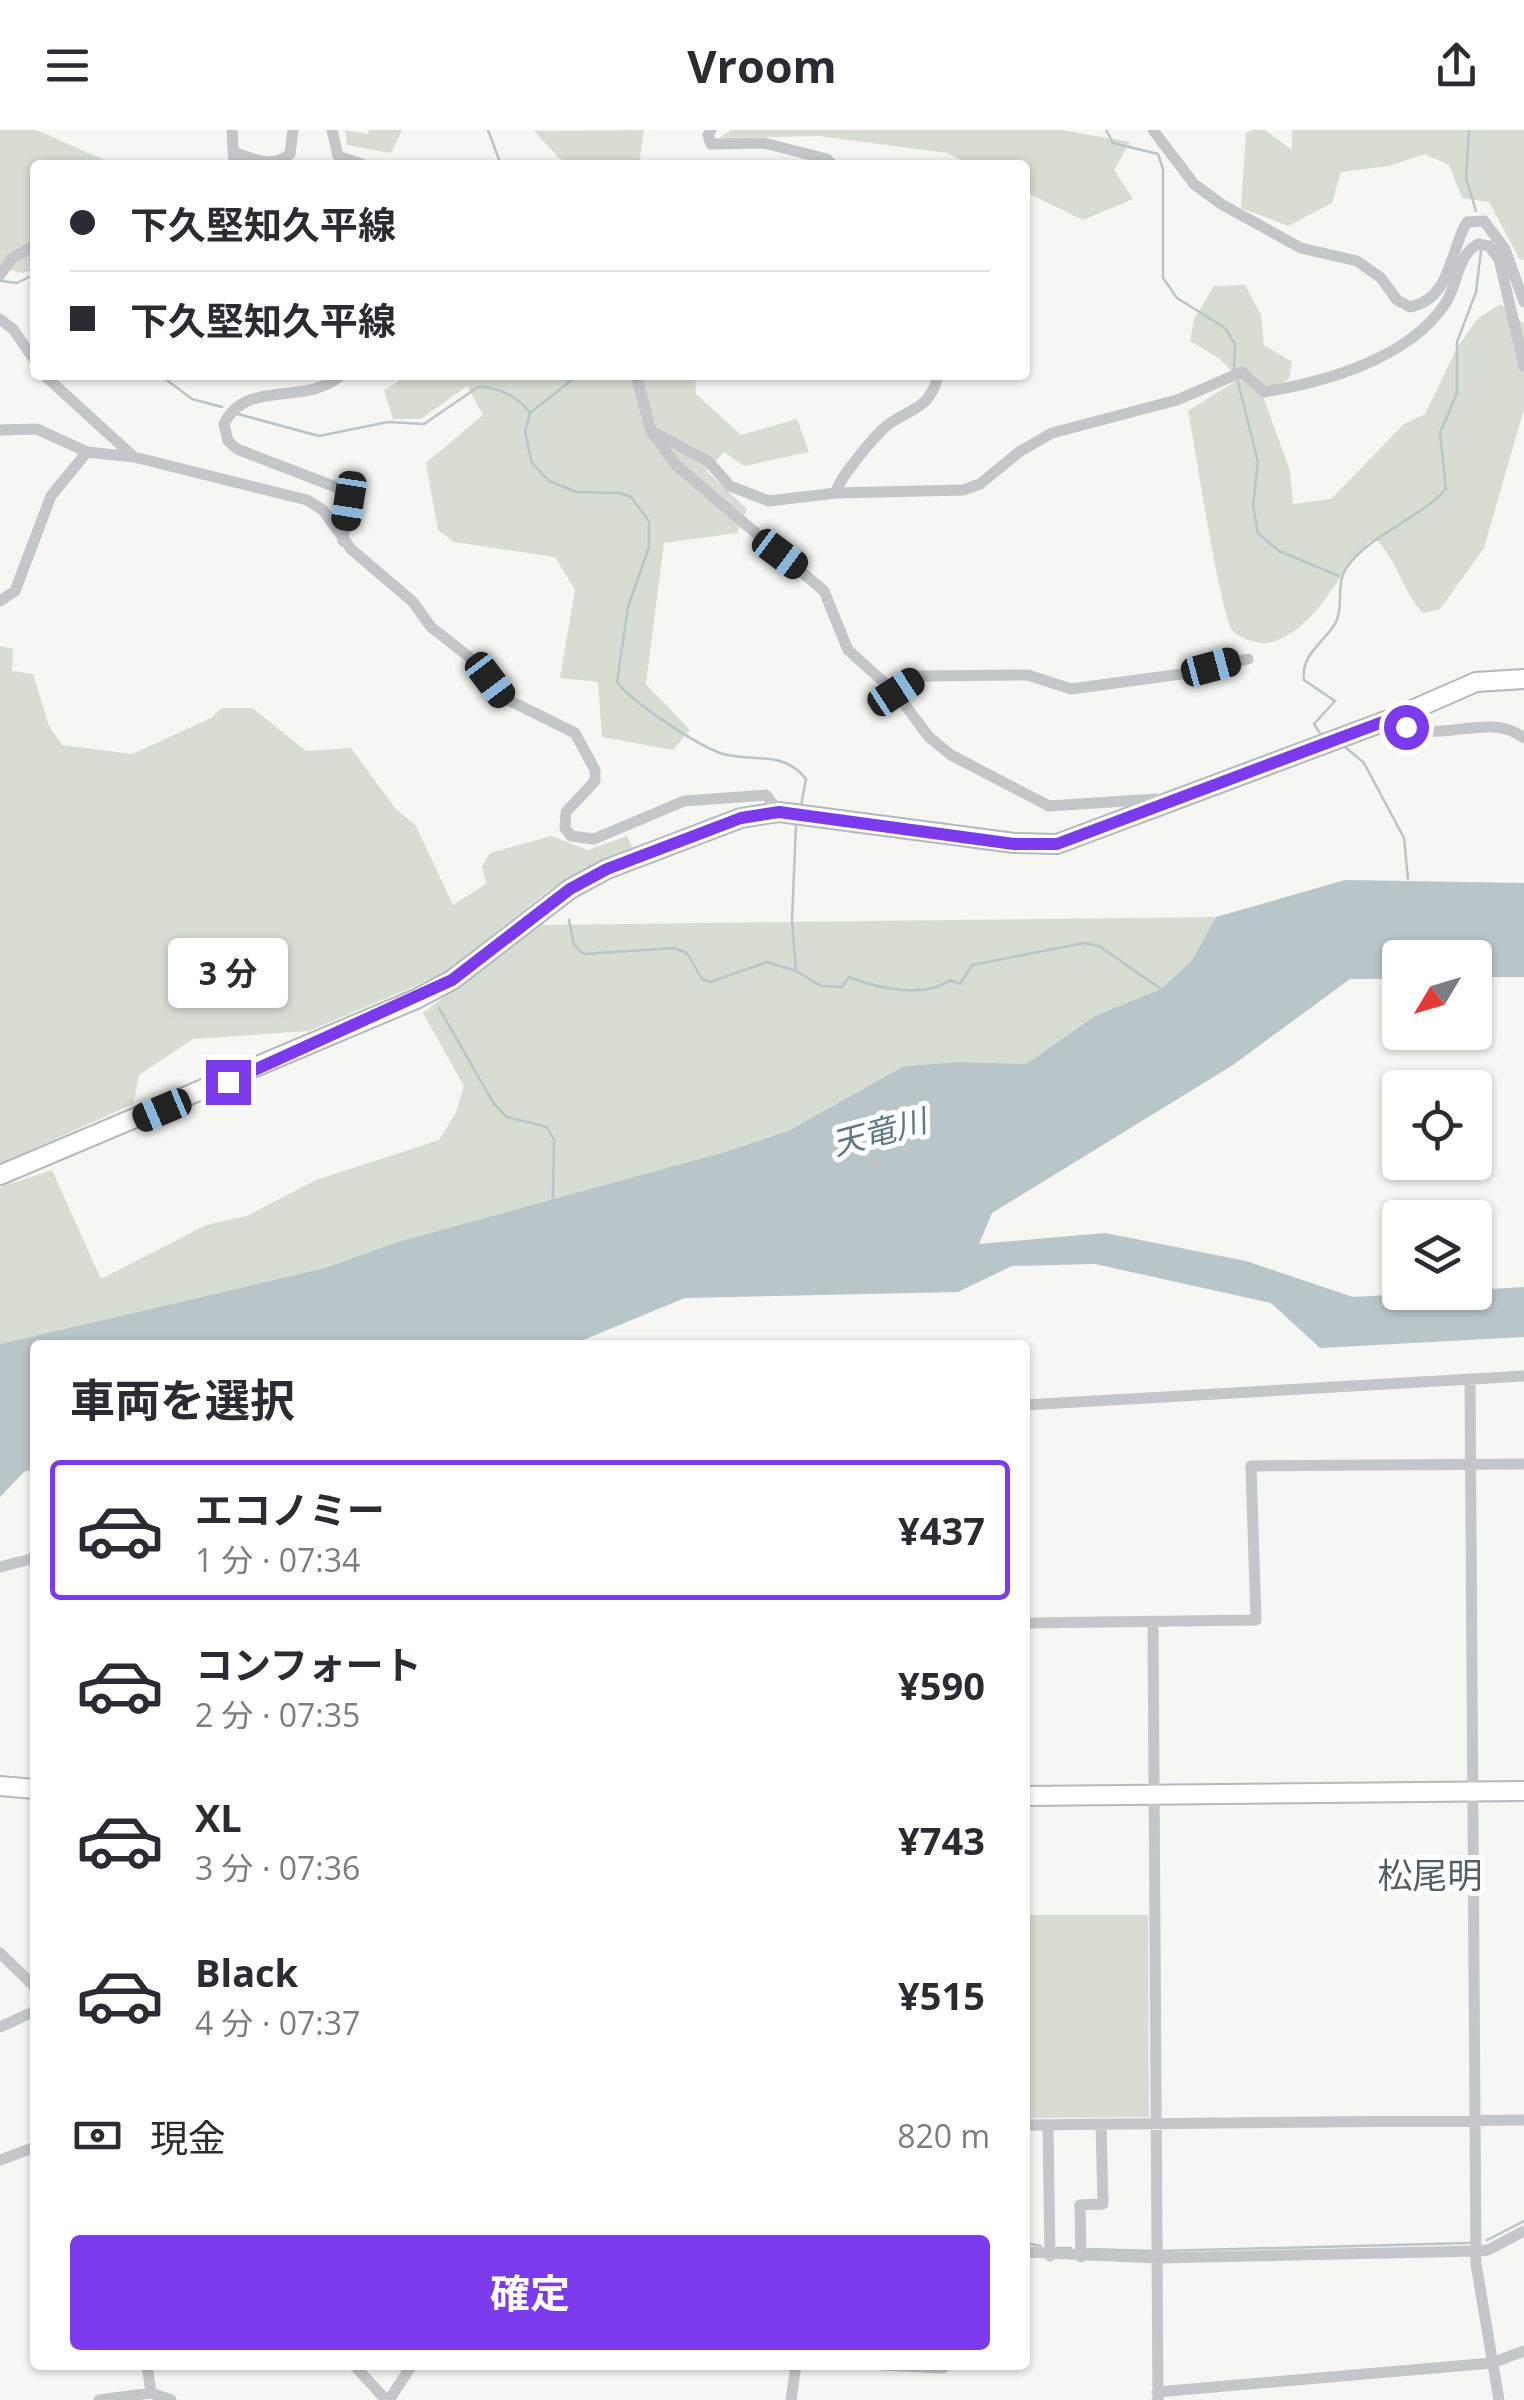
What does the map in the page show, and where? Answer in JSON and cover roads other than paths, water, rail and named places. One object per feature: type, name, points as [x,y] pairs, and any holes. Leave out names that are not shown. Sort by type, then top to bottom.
[{"type":"main road","points":[[0,1175],[416,999],[452,980],[570,889],[607,869],[741,818],[791,813],[1044,844],[1079,838],[1342,734],[1396,717],[1476,682],[1524,679]]},
{"type":"main road","points":[[0,1786],[30,1789]]},
{"type":"main road","points":[[1030,1796],[1524,1791]]},
{"type":"street","points":[[232,130],[233,158]]},
{"type":"street","points":[[281,160],[290,154],[292,130]]},
{"type":"street","points":[[332,130],[338,156],[350,160]]},
{"type":"street","points":[[712,130],[708,136],[711,144],[764,143],[829,160]]},
{"type":"street","points":[[1153,130],[1194,184],[1221,204],[1301,248],[1357,261],[1381,278],[1397,300],[1410,306],[1434,296],[1454,261],[1464,226],[1479,220],[1490,224],[1499,236],[1524,302]]},
{"type":"street","points":[[1479,220],[1481,244]]},
{"type":"street","points":[[1481,244],[1495,250],[1499,259],[1524,366]]},
{"type":"street","points":[[651,432],[708,460],[730,486],[750,496],[781,500],[836,492],[970,488],[1052,433],[1177,400],[1236,375],[1264,392],[1368,362],[1424,329],[1445,304],[1468,251],[1481,244]]},
{"type":"street","points":[[1,274],[12,258],[30,249]]},
{"type":"street","points":[[0,320],[13,330],[30,354]]},
{"type":"street","points":[[50,380],[134,456]]},
{"type":"street","points":[[335,380],[308,394],[260,395],[238,404],[224,424],[228,441],[237,449],[346,490],[349,501],[343,541]]},
{"type":"street","points":[[637,380],[651,432],[676,465],[824,590],[848,650],[896,692],[929,736],[951,754],[1049,806],[1149,801],[1176,793],[1190,796]]},
{"type":"street","points":[[836,492],[838,478],[871,447],[882,430],[922,405],[935,380]]},
{"type":"street","points":[[0,430],[37,429],[86,452],[134,456],[307,500],[324,510],[343,541],[413,602],[431,627],[470,656],[502,697],[575,733],[595,770],[595,781],[566,812],[564,823],[571,836],[594,839],[684,801],[766,796],[791,813]]},
{"type":"street","points":[[0,601],[14,591],[51,496],[86,452]]},
{"type":"street","points":[[896,692],[921,676],[1028,674],[1071,690],[1188,673],[1248,659]]},
{"type":"street","points":[[1396,717],[1417,731],[1498,725],[1524,738]]},
{"type":"street","points":[[1030,1406],[1524,1376]]},
{"type":"street","points":[[1470,1380],[1477,2251],[1499,2400]]},
{"type":"street","points":[[1030,1623],[1256,1620],[1251,1466],[1524,1464]]},
{"type":"street","points":[[0,1567],[30,1559]]},
{"type":"street","points":[[1153,1623],[1158,2396],[1492,2363],[1524,2351]]},
{"type":"street","points":[[0,1953],[30,1982]]},
{"type":"street","points":[[0,2028],[30,2013]]},
{"type":"street","points":[[1030,2124],[1524,2120]]},
{"type":"street","points":[[1048,2124],[1050,2256]]},
{"type":"street","points":[[1081,2257],[1080,2205],[1103,2204],[1102,2124]]},
{"type":"street","points":[[0,2160],[30,2149]]},
{"type":"street","points":[[1030,2253],[1081,2257],[1477,2251],[1488,2250],[1524,2231]]},
{"type":"street","points":[[148,2370],[152,2392]]},
{"type":"street","points":[[359,2370],[387,2400],[408,2370]]},
{"type":"street","points":[[790,2400],[795,2370]]},
{"type":"street","points":[[100,2400],[152,2392],[170,2400]]},
{"type":"water","name":"天竜川","points":[[1345,880],[1524,883],[1524,977],[1492,977],[1492,940],[1382,940],[1382,979],[1350,979],[1233,1065],[992,1213],[979,1244],[1105,1233],[1246,1261],[1353,1297],[1382,1295],[1382,1310],[1492,1310],[1492,1289],[1524,1287],[1524,1337],[1320,1348],[1271,1303],[1095,1264],[1012,1266],[958,1292],[685,1298],[583,1340],[30,1340],[30,1470],[0,1497],[0,1344],[325,1268],[397,1242],[721,1153],[788,1131],[904,1066],[958,1062],[1026,1064],[1095,1016],[1161,989],[1192,960],[1216,917]]},
{"type":"waterway","points":[[488,130],[499,160]]},
{"type":"waterway","points":[[1106,130],[1113,143],[1158,154],[1163,169],[1163,278],[1177,298],[1225,328],[1235,344],[1234,370]]},
{"type":"waterway","points":[[1469,130],[1466,178],[1476,211]]},
{"type":"waterway","points":[[1321,735],[1314,724],[1335,701],[1304,680],[1305,664],[1337,620],[1343,574],[1369,545],[1446,489],[1440,433],[1457,393],[1457,342],[1476,292],[1481,251]]},
{"type":"waterway","points":[[1,281],[17,283],[30,276]]},
{"type":"waterway","points":[[1237,378],[1258,462],[1253,505],[1258,533],[1279,551],[1339,576]]},
{"type":"waterway","points":[[167,380],[192,399],[222,407]]},
{"type":"waterway","points":[[572,380],[530,413],[525,432],[532,463],[549,481],[576,492],[631,497],[649,521],[649,547],[628,607],[617,682],[652,713],[716,751],[780,761],[798,770],[806,779],[801,806]]},
{"type":"waterway","points":[[238,414],[319,436],[388,422],[424,424],[478,387],[507,394],[530,413]]},
{"type":"waterway","points":[[1344,746],[1364,763],[1404,838],[1408,879]]},
{"type":"waterway","points":[[796,824],[792,921],[796,971],[821,986],[842,987],[849,977],[900,990],[927,989],[950,980],[960,984],[972,965],[1084,943],[1099,946],[1161,989]]},
{"type":"waterway","points":[[569,920],[574,945],[584,954],[674,948],[687,953],[702,979],[710,982],[767,962],[796,971]]},
{"type":"waterway","points":[[439,1008],[494,1104],[507,1117],[547,1127],[554,1140],[553,1200]]},
{"type":"waterway","points":[[1487,2240],[1524,2221]]},
{"type":"waterway","points":[[1160,2251],[1470,2243]]},
{"type":"waterway","points":[[1030,2244],[1041,2246]]},
{"type":"waterway","points":[[1057,2248],[1071,2248]]},
{"type":"waterway","points":[[1088,2249],[1152,2251]]},
{"type":"district","name":"松尾明","points":[[1430,1874]]}]
